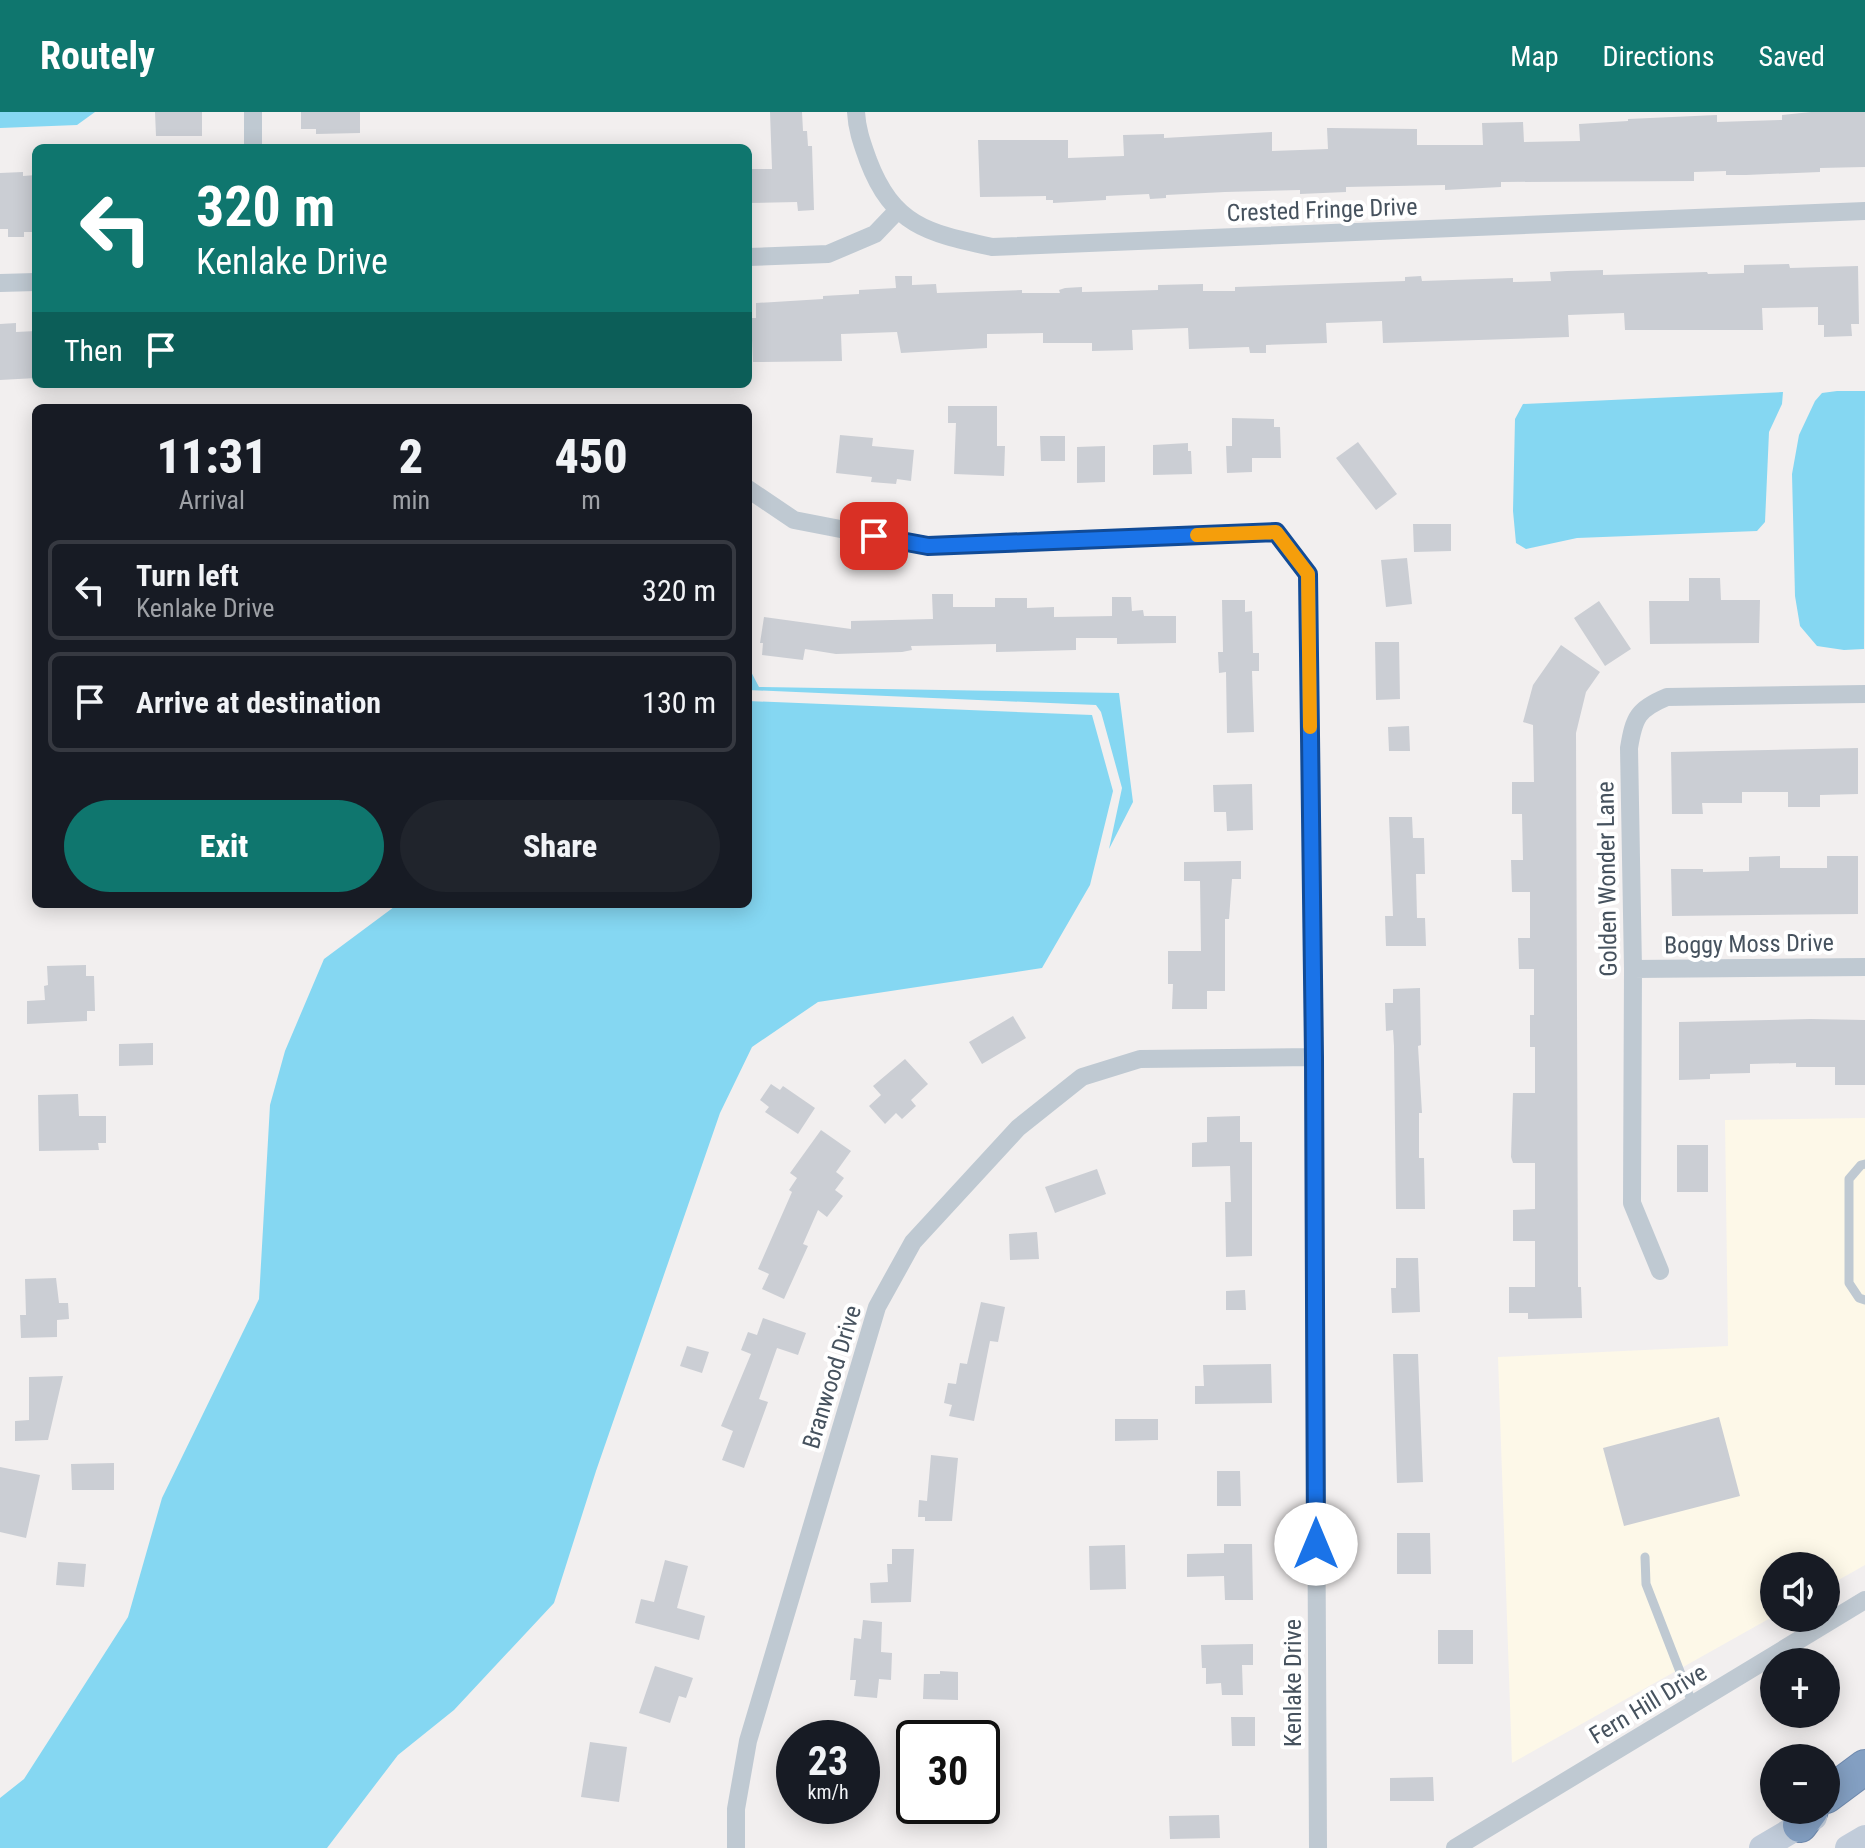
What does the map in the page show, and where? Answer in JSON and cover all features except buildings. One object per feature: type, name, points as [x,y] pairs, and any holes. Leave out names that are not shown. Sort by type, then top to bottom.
[{"type":"highway","points":[[1840,1786],[1865,1767]]},
{"type":"main road","points":[[1840,1800],[1865,1785]]},
{"type":"main road","points":[[1762,1848],[1799,1824]]},
{"type":"main road","points":[[1848,1848],[1865,1838]]},
{"type":"street","points":[[253,112],[253,144]]},
{"type":"street","name":"Crested Fringe Drive","points":[[856,112],[857,128],[878,185],[897,211],[940,235],[992,247],[1865,211]]},
{"type":"street","points":[[752,257],[828,254],[875,234],[897,211]]},
{"type":"street","points":[[0,283],[32,282]]},
{"type":"street","name":"Kenlake Drive","points":[[752,492],[794,520],[928,546],[1276,532],[1308,574],[1318,1848]]},
{"type":"street","name":"Golden Wonder Lane","points":[[1660,1271],[1632,1203],[1633,969],[1629,748],[1633,723],[1646,706],[1667,697],[1865,694]]},
{"type":"street","name":"Boggy Moss Drive","points":[[1633,969],[1865,967]]},
{"type":"street","name":"Branwood Drive","points":[[736,1848],[736,1809],[748,1741],[877,1307],[913,1242],[1018,1128],[1082,1077],[1140,1059],[1314,1057]]},
{"type":"street","name":"Fern Hill Drive","points":[[1455,1848],[1865,1600]]},
{"type":"lane","points":[[1865,1164],[1849,1179],[1848,1196],[1849,1283],[1859,1298],[1865,1300]]},
{"type":"lane","points":[[1645,1557],[1646,1584],[1693,1705]]},
{"type":"shaded area","points":[[1865,1118],[1865,1565],[1840,1579],[1840,1552],[1760,1552],[1760,1624],[1512,1763],[1498,1357],[1728,1346],[1725,1120]]},
{"type":"water","points":[[0,112],[95,112],[77,125],[0,128]]},
{"type":"water","points":[[1865,391],[1864,649],[1817,646],[1800,626],[1795,596],[1792,474],[1799,435],[1815,401],[1822,393]]},
{"type":"water","points":[[1783,392],[1782,404],[1769,432],[1765,522],[1757,531],[1577,538],[1526,549],[1516,543],[1513,511],[1515,419],[1523,404]]},
{"type":"water","points":[[752,674],[759,687],[1119,693],[1133,802],[1109,849],[1122,788],[1101,712],[1096,705],[752,690]]},
{"type":"water","points":[[752,701],[1092,715],[1113,791],[1090,885],[1042,968],[818,1002],[752,1047],[720,1113],[596,1471],[554,1603],[454,1710],[398,1755],[327,1848],[0,1848],[0,1798],[24,1779],[128,1617],[162,1498],[259,1299],[270,1105],[285,1051],[324,959],[393,908],[752,908]]},
{"type":"slow traffic","points":[[1197,535],[1276,532],[1308,574],[1310,727]]},
{"type":"route","points":[[874,536],[928,546],[1276,532],[1308,574],[1316,1544]]}]
